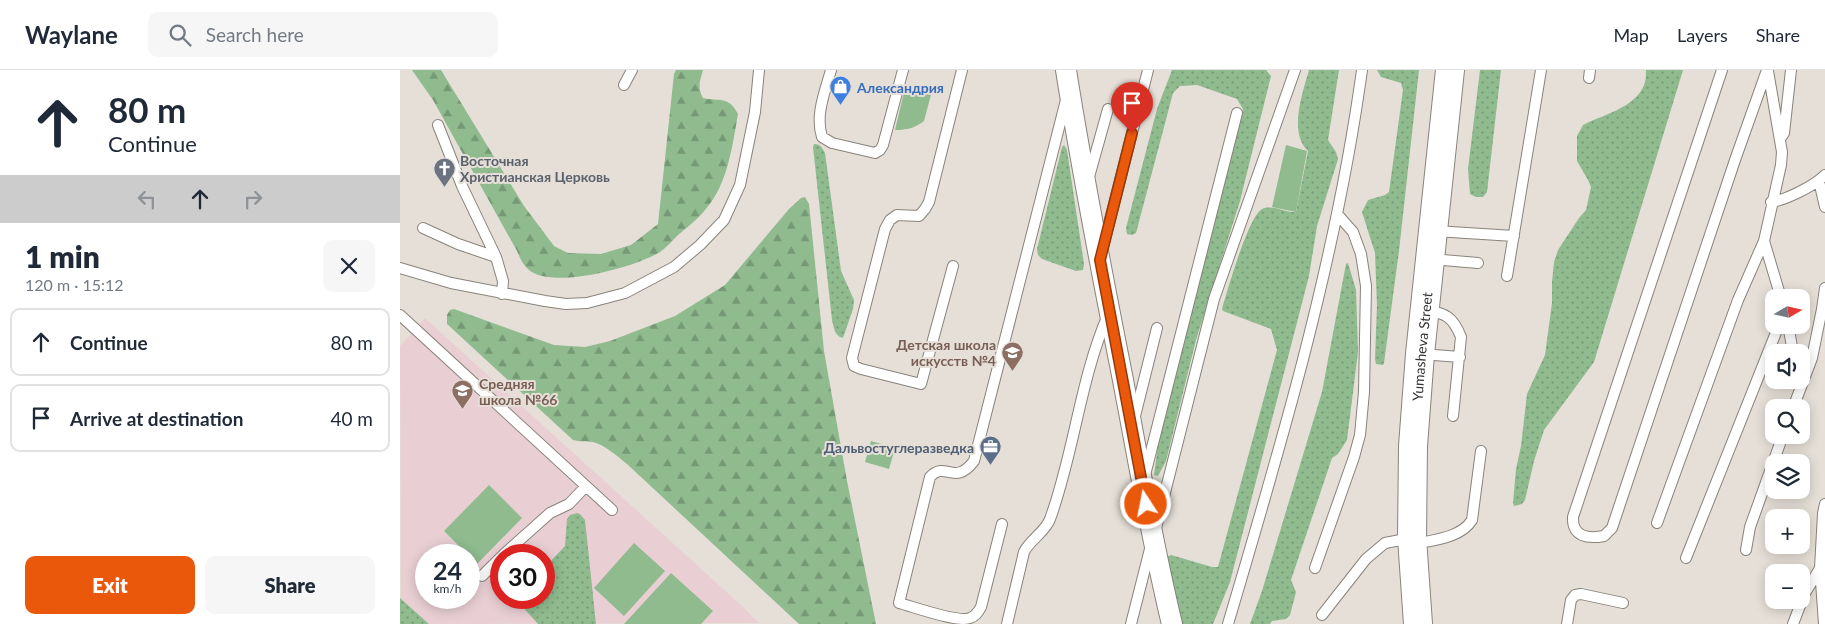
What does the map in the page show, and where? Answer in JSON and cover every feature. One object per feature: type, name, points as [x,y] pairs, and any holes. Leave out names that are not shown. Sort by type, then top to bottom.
[{"type":"main road","name":"Yumasheva Street","points":[[1418,624],[1412,541],[1413,446],[1424,310],[1450,70]]},
{"type":"street","points":[[1067,80],[1142,486],[1172,624]]},
{"type":"lane","points":[[624,84],[632,70]]},
{"type":"lane","points":[[400,268],[451,283],[502,294],[566,304],[588,303],[625,293],[674,267],[700,245],[724,220],[740,185],[755,112],[759,70]]},
{"type":"lane","points":[[831,70],[819,117],[822,137],[832,142],[875,153],[883,145],[902,70]]},
{"type":"lane","points":[[953,266],[921,384],[854,366],[852,358],[885,229],[890,220],[897,215],[919,216],[929,202],[962,70]]},
{"type":"lane","points":[[1100,260],[1148,70]]},
{"type":"lane","points":[[1131,624],[1214,299],[1295,70]]},
{"type":"lane","points":[[1228,624],[1289,410],[1338,215],[1362,70]]},
{"type":"lane","points":[[1508,276],[1541,70]]},
{"type":"lane","points":[[1722,70],[1573,517],[1573,523],[1577,532],[1588,538],[1604,536],[1612,528],[1767,70]]},
{"type":"lane","points":[[1657,523],[1738,300],[1764,241],[1771,202],[1781,165],[1782,152],[1767,70]]},
{"type":"lane","points":[[1780,140],[1784,133],[1791,70]]},
{"type":"lane","points":[[1002,524],[981,607],[972,618],[954,621],[899,603],[930,476],[938,470],[960,474],[967,470],[974,461],[1067,80]]},
{"type":"lane","points":[[1087,185],[1108,109]]},
{"type":"lane","points":[[1142,486],[1236,113]]},
{"type":"lane","points":[[438,125],[462,186],[496,257],[503,281],[502,294]]},
{"type":"lane","points":[[1771,202],[1780,200],[1822,178],[1825,208]]},
{"type":"lane","points":[[1315,568],[1354,457],[1360,434],[1364,392],[1366,286],[1361,254],[1353,232],[1338,215]]},
{"type":"lane","points":[[423,228],[458,244],[496,257]]},
{"type":"lane","points":[[1433,231],[1514,236]]},
{"type":"lane","points":[[1764,241],[1778,289]]},
{"type":"lane","points":[[1430,259],[1478,263]]},
{"type":"lane","points":[[1810,357],[1822,310],[1825,288]]},
{"type":"lane","points":[[1424,310],[1441,312],[1448,317],[1457,328],[1461,337],[1452,416]]},
{"type":"lane","points":[[1007,624],[1024,552],[1049,522],[1094,356],[1102,329],[1110,312]]},
{"type":"lane","points":[[400,315],[612,510]]},
{"type":"lane","points":[[1132,427],[1158,328]]},
{"type":"lane","points":[[1686,558],[1775,334]]},
{"type":"lane","points":[[1420,354],[1460,357]]},
{"type":"lane","points":[[1746,550],[1750,527],[1780,444]]},
{"type":"lane","points":[[1322,615],[1366,559],[1385,543],[1445,537],[1460,532],[1468,526],[1472,520],[1481,451]]},
{"type":"lane","points":[[515,544],[550,513],[569,504],[586,486]]},
{"type":"lane","points":[[1824,624],[1820,568],[1825,504]]},
{"type":"lane","points":[[482,576],[490,568]]},
{"type":"lane","points":[[1793,624],[1804,595],[1820,568]]},
{"type":"lane","points":[[1567,624],[1571,600],[1575,595],[1581,594],[1622,603]]},
{"type":"shaded area","name":"Средняя школа №66","points":[[425,318],[759,623],[401,624],[400,346]]},
{"type":"green space","points":[[412,70],[441,70],[524,206],[554,246],[568,253],[601,254],[631,245],[658,224],[674,74],[676,70],[703,70],[700,87],[703,98],[723,100],[731,104],[738,114],[728,165],[713,200],[695,221],[660,252],[633,264],[595,274],[556,278],[541,276],[529,270],[523,264],[433,100]]},
{"type":"green space","points":[[1172,70],[1266,70],[1271,76],[1240,201],[1196,340],[1166,461],[1158,476],[1154,475],[1158,445],[1243,109],[1237,99],[1197,85],[1180,86],[1173,93],[1136,233],[1132,235],[1127,234],[1126,228],[1157,109]]},
{"type":"green space","points":[[1309,70],[1339,70],[1328,140],[1338,159],[1317,226],[1309,276],[1230,582],[1213,624],[1178,624],[1167,557],[1171,555],[1218,567],[1277,350],[1271,329],[1222,309],[1239,256],[1256,215],[1266,208],[1296,212],[1308,151],[1302,143],[1298,123],[1301,100]]},
{"type":"green space","points":[[1377,70],[1419,70],[1399,251],[1383,365],[1376,364],[1375,359],[1377,305],[1375,253],[1362,212],[1368,200],[1389,192],[1403,90],[1401,83],[1381,77]]},
{"type":"green space","points":[[1480,70],[1501,70],[1487,192],[1483,197],[1476,197],[1470,194],[1468,169]]},
{"type":"green space","points":[[1646,70],[1683,70],[1594,362],[1544,430],[1534,461],[1525,500],[1522,504],[1514,506],[1516,469],[1521,446],[1527,394],[1545,355],[1552,303],[1554,262],[1558,250],[1586,210],[1591,187],[1577,161],[1577,136],[1583,125],[1617,110],[1633,100],[1640,93],[1644,85]]},
{"type":"green space","points":[[906,84],[932,91],[924,121],[911,128],[895,130]]},
{"type":"green space","points":[[814,144],[820,146],[825,153],[841,271],[854,300],[853,309],[843,338],[836,333],[832,320]]},
{"type":"green space","points":[[1064,145],[1067,150],[1084,264],[1083,270],[1076,271],[1042,259],[1038,255],[1037,249]]},
{"type":"green space","points":[[1286,145],[1307,151],[1296,212],[1272,207]]},
{"type":"green space","points":[[805,197],[809,204],[824,351],[847,481],[876,624],[799,624],[627,464],[597,443],[573,440],[447,324],[447,315],[450,310],[454,309],[554,345],[585,347],[610,341],[675,316],[725,285],[789,209],[801,198]]},
{"type":"green space","points":[[1348,263],[1356,290],[1358,352],[1347,440],[1338,454],[1332,458],[1291,580],[1296,592],[1290,615],[1286,619],[1272,621],[1270,624],[1250,624],[1262,591],[1322,392],[1346,264]]},
{"type":"green space","points":[[871,441],[895,448],[889,469],[865,462]]},
{"type":"green space","points":[[489,485],[522,518],[497,544],[490,544],[490,551],[480,561],[480,544],[457,544],[444,531]]},
{"type":"green space","points":[[580,514],[585,520],[596,624],[538,624],[524,609],[555,609],[555,556],[565,546],[567,519],[570,515]]},
{"type":"green space","points":[[634,543],[665,571],[624,616],[594,588]]},
{"type":"green space","points":[[671,573],[713,611],[701,624],[624,624]]},
{"type":"green space","points":[[400,598],[429,624],[400,624]]},
{"type":"place","name":"Александрия","points":[[841,106]]},
{"type":"place","name":"Восточная Христианская Церковь","points":[[444,187]]},
{"type":"place","name":"Детская школа искусств №4","points":[[1012,371]]},
{"type":"place","name":"Средняя школа №66","points":[[463,410]]},
{"type":"place","name":"Дальвостуглеразведка","points":[[990,466]]},
{"type":"route","points":[[1132,133],[1100,260],[1146,504]]}]
